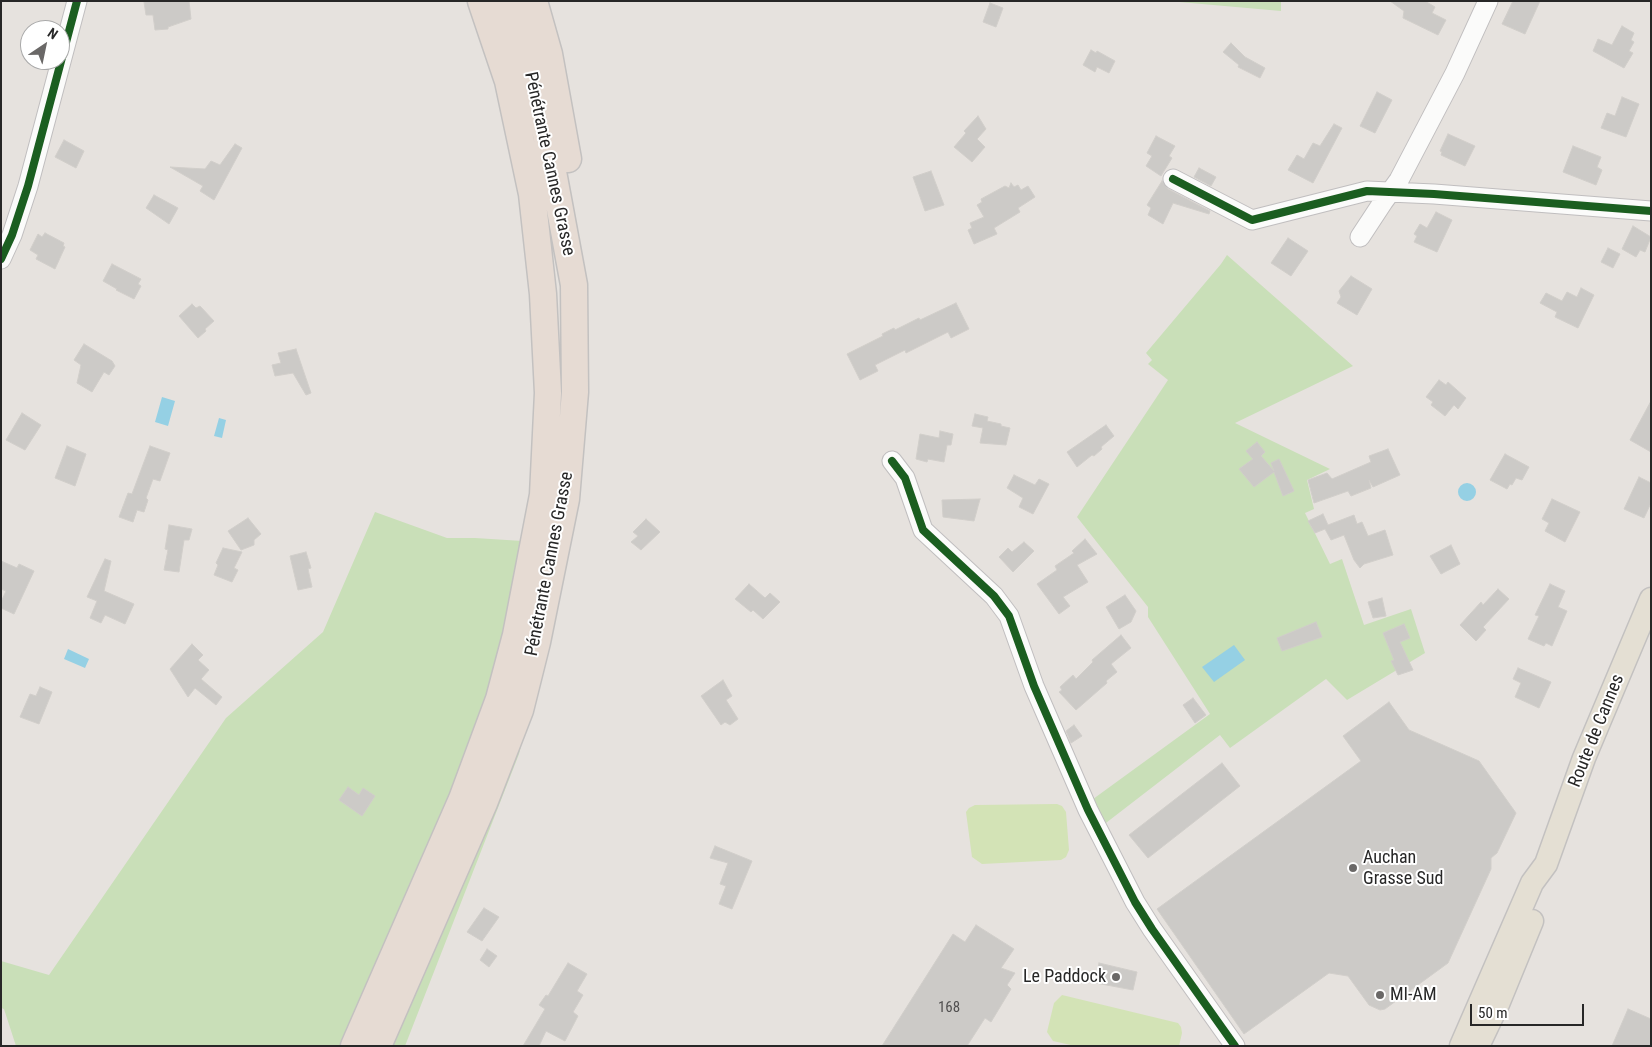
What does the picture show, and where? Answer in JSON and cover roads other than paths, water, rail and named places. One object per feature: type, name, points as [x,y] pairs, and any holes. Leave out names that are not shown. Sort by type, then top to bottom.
[{"type":"highway","points":[[534,1],[549,54],[566,147],[576,228],[574,284]]},
{"type":"highway","name":"Pénétrante Cannes Grasse","points":[[378,1046],[484,803],[520,710],[535,650],[566,499],[575,392],[574,284],[546,134],[530,71],[489,4]]},
{"type":"highway","name":"Pénétrante Cannes Grasse","points":[[354,1046],[462,799],[499,699],[516,635],[543,496],[548,393],[543,294],[532,194],[508,81],[489,4]]},
{"type":"main road","name":"Route de Cannes","points":[[1461,1046],[1532,883],[1546,864],[1584,758],[1651,599]]},
{"type":"main road","name":"Route de Cannes","points":[[1478,1046],[1505,987],[1546,886],[1546,864]]},
{"type":"street","points":[[1,259],[12,235],[28,186],[77,1]]},
{"type":"street","points":[[1360,236],[1399,180],[1455,73],[1488,1]]},
{"type":"street","points":[[1173,179],[1252,220],[1368,191],[1651,211]]},
{"type":"street","points":[[892,461],[905,478],[923,530],[994,596],[1009,616],[1045,713],[1088,810],[1135,902],[1235,1046]]},
{"type":"water","points":[[162,397],[175,401],[168,426],[155,422]]},
{"type":"water","points":[[219,418],[226,420],[222,438],[214,436]]},
{"type":"water","points":[[1467,483],[1473,486],[1476,492],[1473,498],[1467,501],[1461,498],[1458,492],[1461,486]]},
{"type":"water","points":[[1234,645],[1245,660],[1214,682],[1202,667]]},
{"type":"water","points":[[68,649],[89,659],[85,668],[64,659]]},
{"type":"place","name":"Auchan Grasse Sud","points":[[1353,868]]},
{"type":"place","name":"Le Paddock","points":[[1116,977]]},
{"type":"place","name":"MI-AM","points":[[1380,995]]}]
